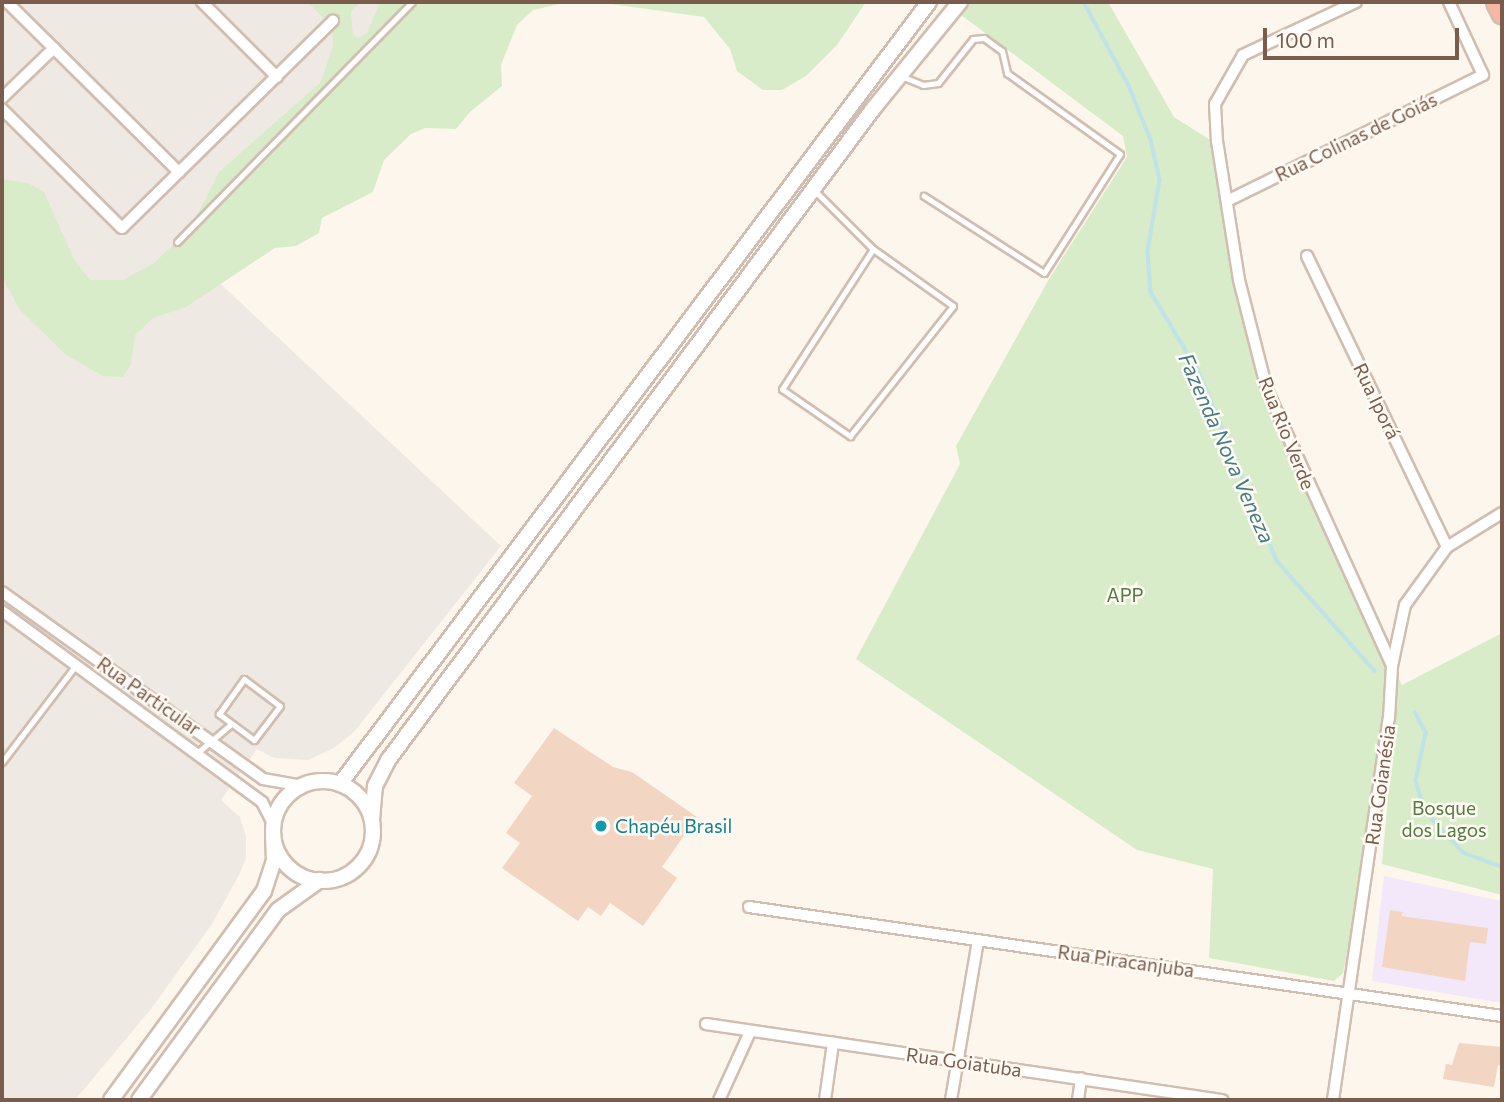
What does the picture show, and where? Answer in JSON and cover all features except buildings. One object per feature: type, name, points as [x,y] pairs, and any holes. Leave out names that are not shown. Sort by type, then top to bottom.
[{"type":"highway","points":[[1496,2],[1502,14]]},
{"type":"street","points":[[7,2],[179,172]]},
{"type":"street","points":[[202,2],[276,77]]},
{"type":"street","points":[[340,784],[929,2]]},
{"type":"street","points":[[139,1100],[278,910],[320,880],[340,877],[357,867],[372,841],[375,786],[389,759],[899,75],[960,2]]},
{"type":"street","name":"Rua Rio Verde","points":[[1356,2],[1243,55],[1215,104],[1217,141],[1229,200],[1239,280],[1267,390],[1392,666]]},
{"type":"street","name":"Rua Colinas de Goiás","points":[[1229,200],[1483,75],[1449,2]]},
{"type":"street","points":[[2,109],[122,228],[333,21]]},
{"type":"street","points":[[2,97],[54,48]]},
{"type":"street","name":"Rua Iporá","points":[[1307,256],[1447,547]]},
{"type":"street","name":"Rua Goianésia","points":[[1333,1100],[1345,992],[1368,872],[1392,666],[1405,605],[1447,547],[1502,513]]},
{"type":"street","name":"Rua Particular","points":[[2,592],[180,715],[263,779],[302,786]]},
{"type":"street","name":"Rua Particular","points":[[5,618],[168,730],[262,802],[273,831]]},
{"type":"street","points":[[168,730],[180,715]]},
{"type":"street","points":[[111,1100],[264,891],[274,860],[273,831],[282,801],[302,786],[315,781],[340,784],[361,798],[372,820]]},
{"type":"street","points":[[273,831],[289,867],[320,880]]},
{"type":"street","name":"Rua Piracanjuba","points":[[749,907],[1502,1016]]},
{"type":"street","points":[[951,1100],[978,940]]},
{"type":"street","name":"Rua Goiatuba","points":[[706,1024],[1222,1100]]},
{"type":"street","points":[[719,1100],[750,1032]]},
{"type":"street","points":[[825,1100],[833,1043]]},
{"type":"street","points":[[1078,1100],[1081,1078]]},
{"type":"lane","points":[[177,242],[412,2]]},
{"type":"lane","points":[[899,75],[923,85],[938,83],[973,39],[984,38],[1002,51],[1007,73],[1120,154],[1044,273],[924,196]]},
{"type":"lane","points":[[814,190],[873,249],[953,306],[850,436],[782,389],[873,249]]},
{"type":"lane","points":[[2,762],[76,665]]},
{"type":"lane","points":[[244,679],[280,706],[257,739],[230,725],[219,714],[244,679]]},
{"type":"lane","points":[[197,753],[230,725]]},
{"type":"shaded area","points":[[2,2],[416,2],[179,245],[501,546],[354,732],[334,748],[308,760],[274,758],[257,749],[221,800],[240,817],[246,836],[246,858],[239,875],[212,924],[151,1009],[75,1100],[2,1100]]},
{"type":"shaded area","points":[[1384,876],[1502,901],[1502,1003],[1372,981]]},
{"type":"green space","points":[[308,2],[360,2],[351,12],[353,34],[358,38],[367,33],[380,2],[569,2],[533,10],[517,25],[501,65],[502,86],[470,112],[456,129],[425,128],[411,134],[384,160],[373,192],[322,218],[319,233],[296,246],[275,248],[186,307],[153,318],[135,335],[131,364],[123,377],[103,376],[66,355],[20,310],[2,277],[2,179],[28,183],[44,192],[74,259],[90,280],[123,280],[154,263],[190,229],[219,172],[321,82],[333,45],[332,27]]},
{"type":"green space","points":[[597,2],[866,2],[837,45],[806,76],[782,90],[763,90],[737,71],[730,49],[704,17]]},
{"type":"green space","name":"APP","points":[[971,2],[1108,2],[1174,117],[1215,143],[1233,276],[1262,389],[1298,474],[1402,685],[1502,633],[1502,895],[1382,864],[1394,730],[1343,973],[1334,981],[1209,958],[1213,869],[1137,850],[856,659],[960,464],[956,446],[1049,279],[1127,157],[1123,136],[961,15]]},
{"type":"waterway","name":"Fazenda Nova Veneza","points":[[1084,2],[1129,86],[1151,140],[1160,180],[1148,252],[1151,292],[1200,374],[1277,561],[1375,671]]},
{"type":"waterway","points":[[1415,712],[1426,733],[1416,781],[1425,811],[1464,853],[1502,867]]},
{"type":"place","name":"Chapéu Brasil","points":[[601,826]]},
{"type":"park label","name":"Bosque dos Lagos","points":[[1444,819]]}]
